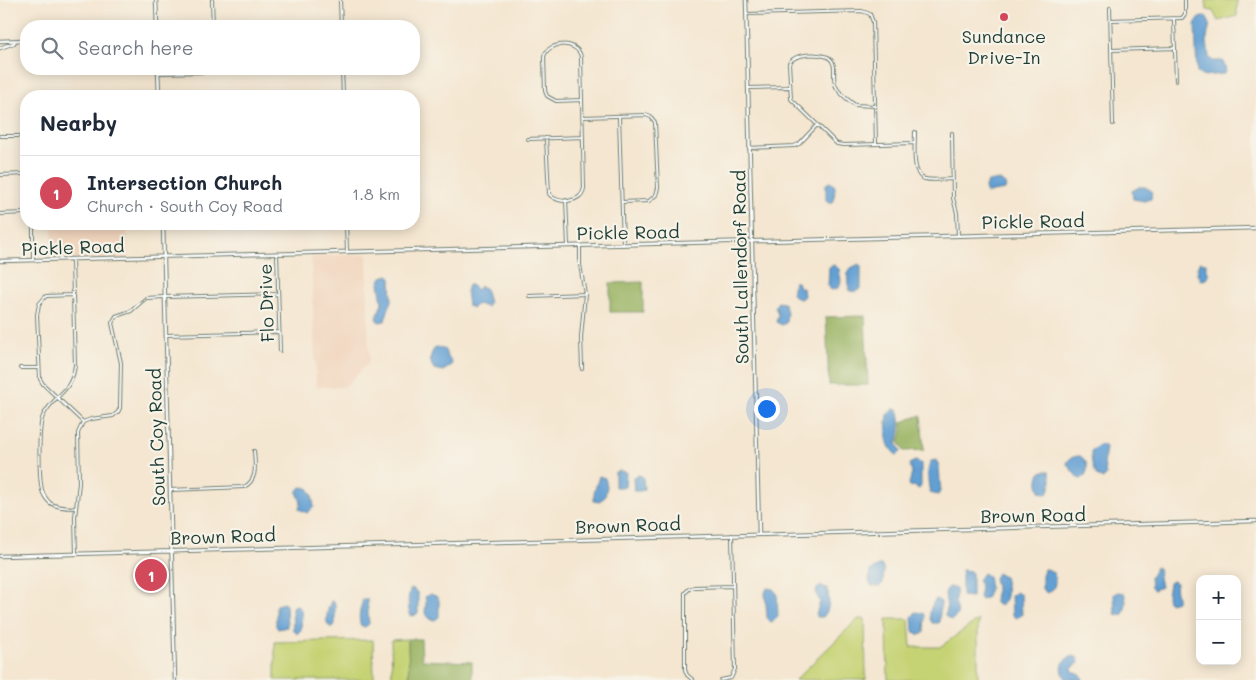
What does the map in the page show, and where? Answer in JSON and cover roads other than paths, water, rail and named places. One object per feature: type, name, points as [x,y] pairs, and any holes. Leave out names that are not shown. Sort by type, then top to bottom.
[{"type":"street","points":[[156,0],[157,20]]},
{"type":"street","points":[[212,0],[213,20]]},
{"type":"street","points":[[340,0],[341,20]]},
{"type":"street","name":"South Lallendorf Road","points":[[746,0],[759,534]]},
{"type":"street","points":[[1110,20],[1182,18],[1185,15],[1185,0]]},
{"type":"street","points":[[1110,8],[1113,124]]},
{"type":"street","points":[[746,14],[862,11],[870,14],[873,22],[876,144]]},
{"type":"street","points":[[1174,19],[1176,82]]},
{"type":"street","points":[[0,41],[20,41]]},
{"type":"street","points":[[0,48],[15,41]]},
{"type":"street","points":[[546,138],[548,192],[556,200],[579,198],[584,192],[583,117],[580,53],[573,46],[549,48],[544,55],[546,94],[555,101],[582,100]]},
{"type":"street","points":[[1111,50],[1175,48]]},
{"type":"street","points":[[875,106],[855,105],[838,90],[835,84],[834,63],[830,58],[825,56],[800,56],[792,59],[789,67],[789,87],[792,101],[840,145],[915,143]]},
{"type":"street","points":[[158,75],[159,90]]},
{"type":"street","points":[[342,75],[343,90]]},
{"type":"street","points":[[748,88],[789,87]]},
{"type":"street","points":[[619,116],[623,245]]},
{"type":"street","points":[[583,117],[646,116],[652,118],[656,126],[657,193],[655,198],[649,201],[622,202]]},
{"type":"street","points":[[750,148],[796,146],[817,125]]},
{"type":"street","points":[[915,132],[916,168],[918,175],[926,180],[953,179]]},
{"type":"street","points":[[952,133],[953,179],[958,236]]},
{"type":"street","points":[[0,136],[20,136]]},
{"type":"street","points":[[528,139],[583,137]]},
{"type":"street","points":[[0,175],[20,174]]},
{"type":"street","points":[[566,200],[568,246]]},
{"type":"street","points":[[0,214],[20,213]]},
{"type":"street","name":"Pickle Road","points":[[0,261],[1256,228]]},
{"type":"street","points":[[33,230],[33,260]]},
{"type":"street","name":"South Coy Road","points":[[163,230],[175,680]]},
{"type":"street","points":[[346,230],[347,252]]},
{"type":"street","points":[[580,246],[585,309],[581,337],[582,369]]},
{"type":"street","name":"Flo Drive","points":[[277,254],[280,351]]},
{"type":"street","points":[[72,259],[74,375],[68,387],[44,414],[40,425],[41,486],[45,496],[50,503],[60,507],[76,508]]},
{"type":"street","points":[[76,553],[76,508],[79,483],[78,433],[83,422],[116,415],[120,408],[121,363],[112,328],[113,320],[118,315],[133,310],[146,298],[278,294]]},
{"type":"street","points":[[528,296],[584,294]]},
{"type":"street","points":[[73,295],[48,296],[39,304],[36,314],[38,368],[43,384],[83,422]]},
{"type":"street","points":[[166,335],[279,332]]},
{"type":"street","points":[[20,368],[38,368]]},
{"type":"street","points":[[170,490],[244,488],[254,477],[254,451]]},
{"type":"street","name":"Brown Road","points":[[0,556],[1256,522]]},
{"type":"street","points":[[720,680],[728,679],[732,676],[735,668],[732,535]]},
{"type":"street","points":[[693,680],[688,676],[685,668],[685,593],[688,589],[694,587],[733,586]]},
{"type":"water","points":[[1206,16],[1209,25],[1207,40],[1209,58],[1213,61],[1223,61],[1226,71],[1224,74],[1203,76],[1197,72],[1195,25],[1199,18]]},
{"type":"water","points":[[1000,180],[1006,185],[1005,190],[986,192],[985,187],[988,182]]},
{"type":"water","points":[[830,182],[835,186],[834,201],[829,203],[826,200],[826,184]]},
{"type":"water","points":[[1139,187],[1145,187],[1152,191],[1151,199],[1144,201],[1133,199],[1132,191]]},
{"type":"water","points":[[1200,262],[1206,263],[1209,275],[1206,279],[1201,280],[1198,276]]},
{"type":"water","points":[[859,264],[861,266],[861,288],[856,291],[850,291],[848,273],[851,268]]},
{"type":"water","points":[[834,265],[839,269],[841,281],[839,288],[832,290],[828,287],[829,267]]},
{"type":"water","points":[[388,275],[391,277],[392,301],[385,321],[379,322],[376,319],[382,303],[379,283],[382,277]]},
{"type":"water","points":[[794,282],[797,282],[799,287],[803,288],[804,296],[801,299],[796,298],[792,294]]},
{"type":"water","points":[[468,285],[477,290],[480,286],[485,288],[489,303],[487,307],[477,304],[473,308],[468,306],[466,291]]},
{"type":"water","points":[[778,302],[784,303],[787,312],[786,323],[782,325],[776,322],[778,315],[775,306]]},
{"type":"water","points":[[436,347],[444,348],[452,362],[451,366],[443,371],[434,369],[431,364],[430,358]]},
{"type":"water","points":[[893,409],[898,410],[900,418],[900,431],[897,443],[901,452],[897,455],[890,447],[887,437],[888,415]]},
{"type":"water","points":[[1099,445],[1103,445],[1106,448],[1104,462],[1106,476],[1103,479],[1097,476],[1092,461],[1091,451]]},
{"type":"water","points":[[1080,456],[1087,464],[1086,474],[1081,479],[1078,478],[1067,464],[1072,458]]},
{"type":"water","points":[[936,460],[941,490],[938,495],[930,493],[928,477],[928,468],[931,461]]},
{"type":"water","points":[[915,461],[921,463],[921,486],[919,489],[914,486],[910,487],[909,484],[912,473],[909,464]]},
{"type":"water","points":[[1043,471],[1049,471],[1051,476],[1051,486],[1047,494],[1041,492],[1038,484],[1039,475]]},
{"type":"water","points":[[615,472],[626,472],[625,487],[615,487]]},
{"type":"water","points":[[639,475],[643,477],[644,489],[634,491],[633,477]]},
{"type":"water","points":[[599,476],[605,478],[607,487],[605,497],[598,502],[594,501],[594,493]]},
{"type":"water","points":[[301,487],[308,488],[312,495],[314,507],[307,513],[299,509],[301,502],[297,492]]},
{"type":"water","points":[[881,565],[884,570],[883,583],[880,586],[872,586],[869,582],[870,571]]},
{"type":"water","points":[[1156,567],[1159,568],[1161,587],[1154,590],[1151,588],[1150,578]]},
{"type":"water","points":[[1044,569],[1051,571],[1055,578],[1054,588],[1047,593],[1042,589]]},
{"type":"water","points":[[962,570],[972,573],[972,597],[962,596]]},
{"type":"water","points":[[983,573],[988,576],[990,588],[987,597],[981,600],[979,597],[981,588],[978,580]]},
{"type":"water","points":[[997,573],[1004,577],[1006,589],[1006,597],[999,606],[995,603],[996,588],[994,578]]},
{"type":"water","points":[[1172,581],[1176,583],[1177,601],[1171,603],[1168,602],[1167,596],[1169,583]]},
{"type":"water","points":[[821,586],[827,588],[828,607],[823,617],[817,617],[816,614],[820,602],[816,593],[817,589]]},
{"type":"water","points":[[948,587],[956,588],[955,601],[958,613],[951,620],[945,616],[947,609],[945,593]]},
{"type":"water","points":[[767,588],[773,589],[777,593],[778,617],[772,622],[767,617],[765,593]]},
{"type":"water","points":[[411,589],[414,589],[418,594],[418,613],[414,616],[410,615],[409,609],[408,598]]},
{"type":"water","points":[[1016,592],[1021,595],[1022,615],[1016,618],[1012,615],[1011,595]]},
{"type":"water","points":[[1118,592],[1124,593],[1126,601],[1124,612],[1120,615],[1115,614],[1114,594]]},
{"type":"water","points":[[430,594],[436,596],[439,600],[439,617],[435,620],[430,619],[425,613],[425,597]]},
{"type":"water","points":[[363,599],[367,599],[369,624],[365,627],[361,626],[359,619]]},
{"type":"water","points":[[936,599],[941,602],[939,623],[932,623],[930,611]]},
{"type":"water","points":[[331,601],[335,604],[335,624],[331,628],[327,620]]},
{"type":"water","points":[[284,603],[286,605],[287,627],[278,629],[276,626],[276,605]]},
{"type":"water","points":[[297,605],[302,611],[301,630],[297,634],[293,630],[292,609],[293,606]]},
{"type":"water","points":[[916,612],[925,615],[924,633],[920,635],[913,631],[912,617]]},
{"type":"water","points":[[1074,656],[1078,658],[1079,663],[1072,668],[1073,671],[1082,676],[1083,680],[1067,680],[1064,676],[1062,669],[1064,662],[1066,659]]},
{"type":"place","name":"Sundance Drive-In","points":[[1004,17]]},
{"type":"place","name":"Intersection Church","points":[[151,575]]}]
